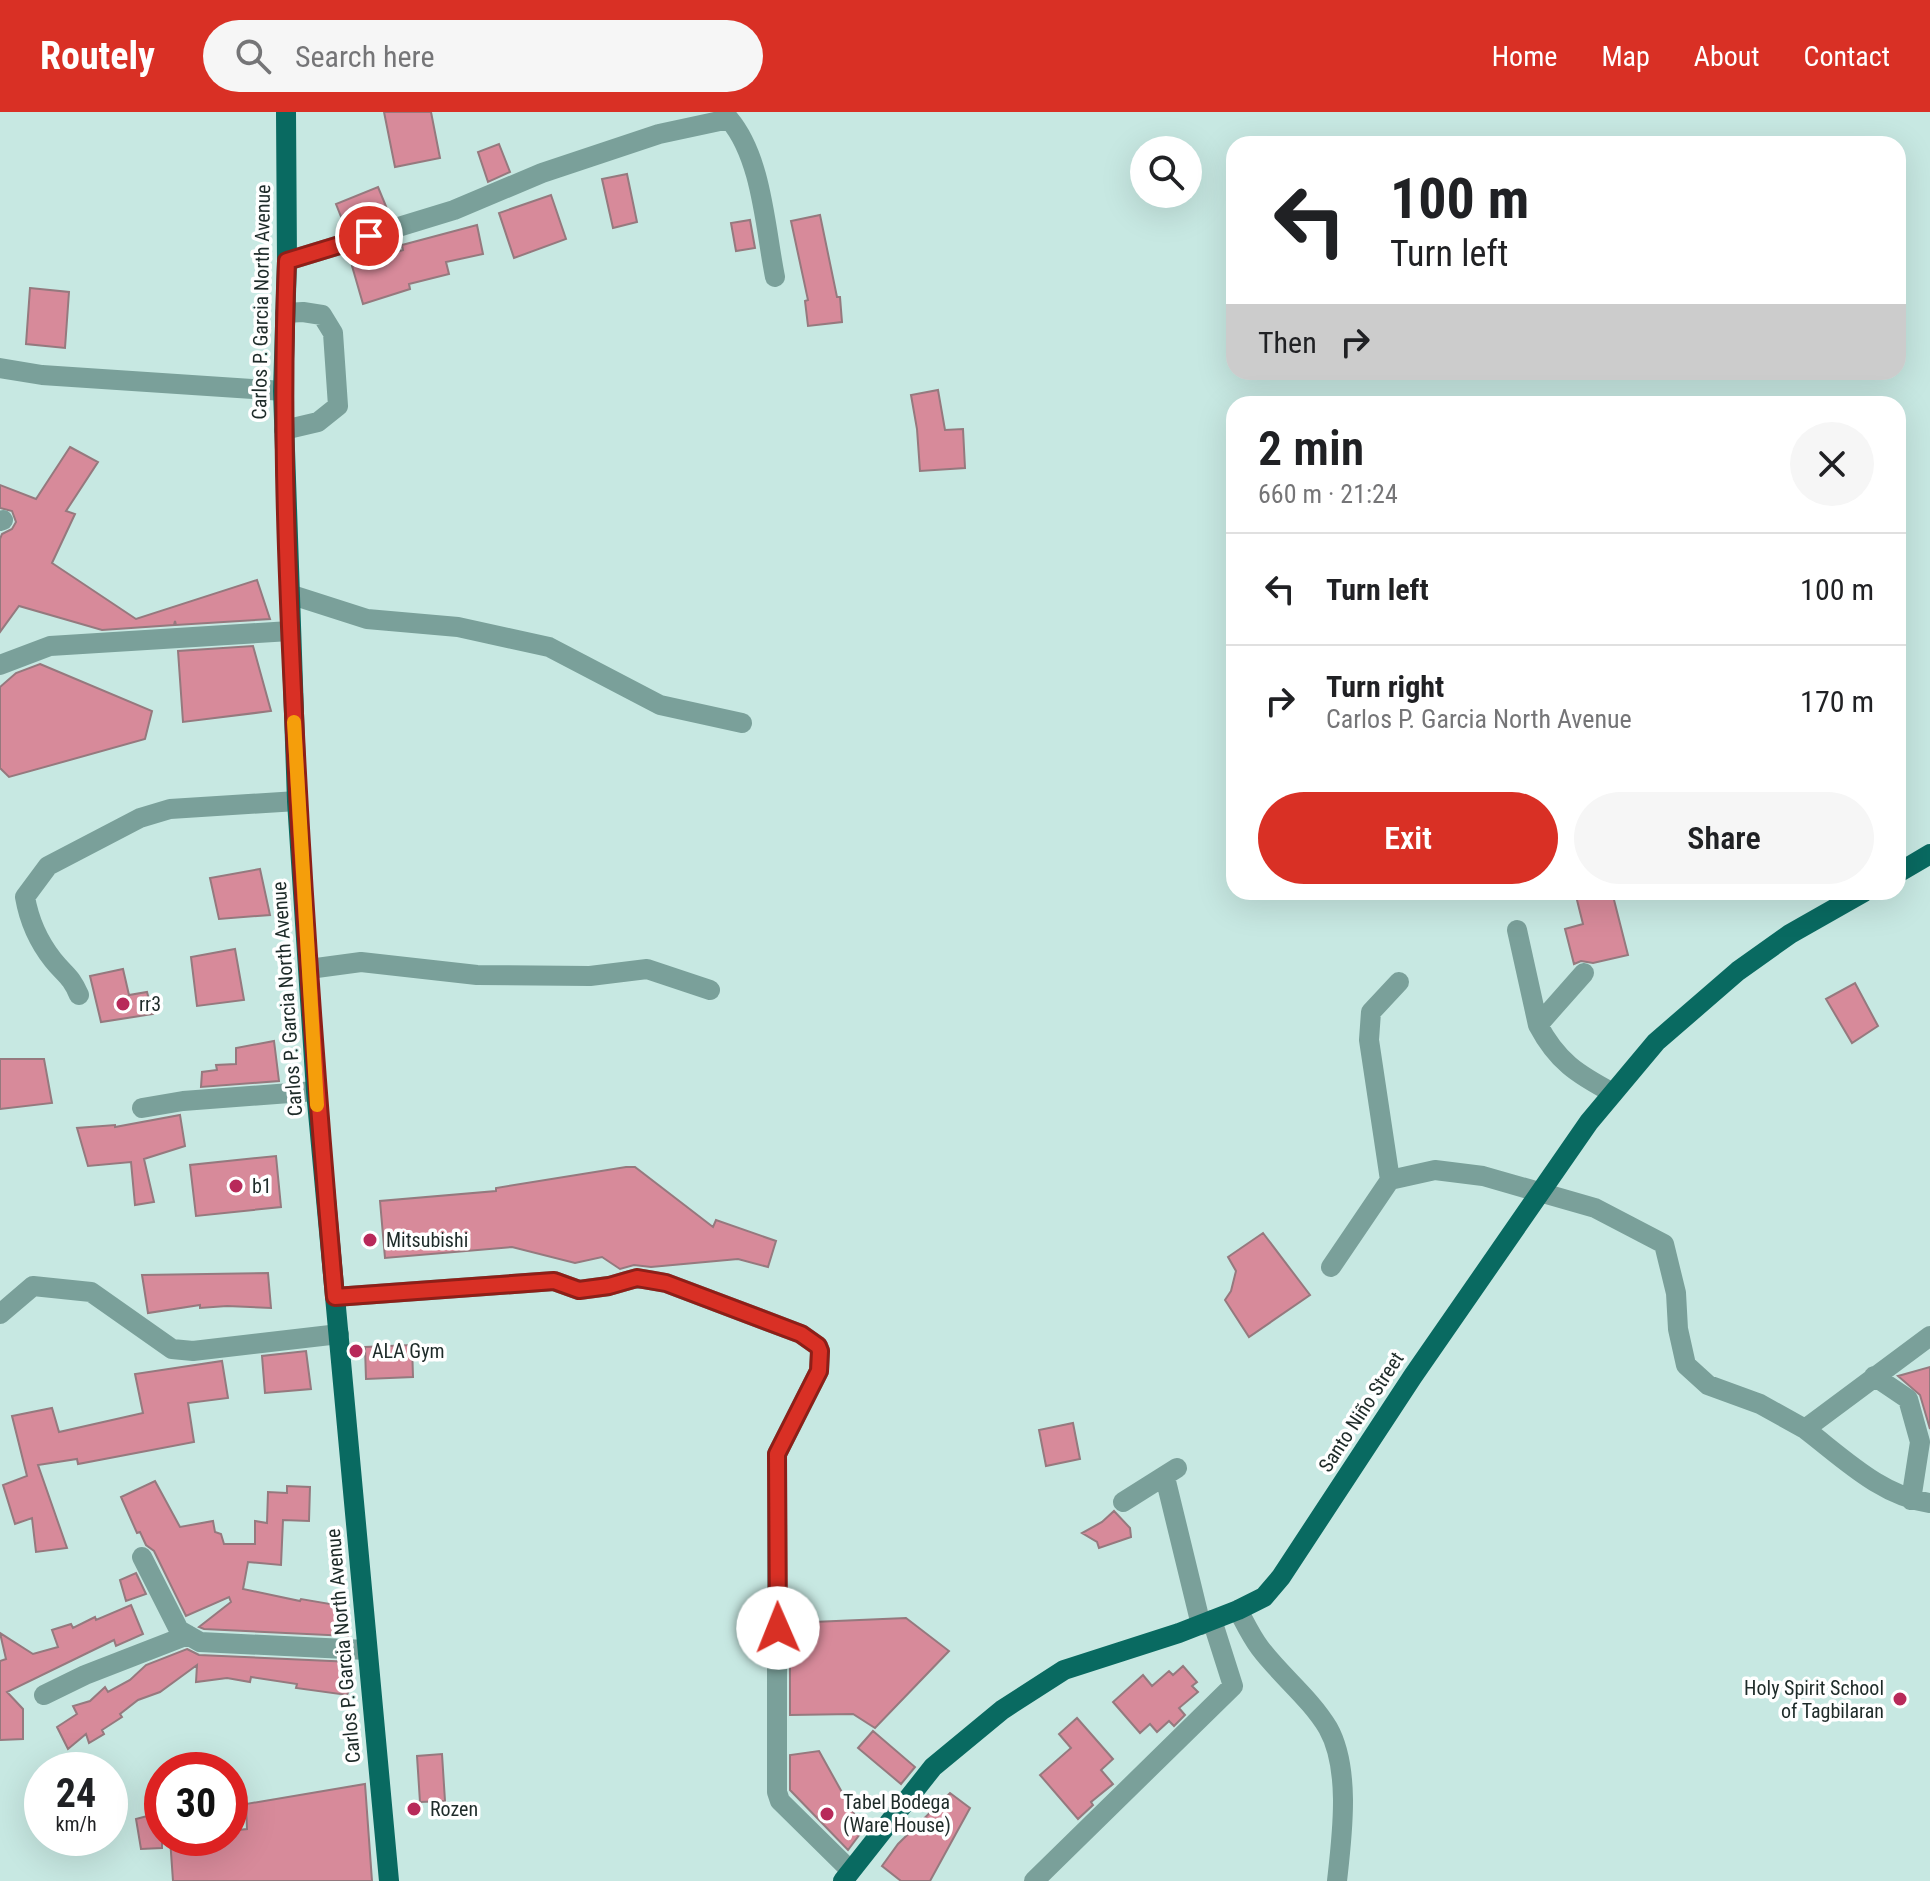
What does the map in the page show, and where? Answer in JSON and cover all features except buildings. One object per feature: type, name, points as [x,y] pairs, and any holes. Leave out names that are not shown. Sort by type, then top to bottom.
[{"type":"main road","name":"Carlos P. Garcia North Avenue","points":[[286,112],[287,261],[283,391],[297,801],[316,1091],[389,1881]]},
{"type":"main road","points":[[1906,868],[1930,854]]},
{"type":"main road","name":"Santo Niño Street","points":[[846,1876],[933,1767],[1002,1710],[1064,1670],[1206,1622],[1264,1597],[1281,1577],[1413,1376],[1539,1194],[1613,1093],[1656,1042],[1738,971],[1790,934],[1850,900]]},
{"type":"street","points":[[287,261],[454,210],[542,173],[659,134],[729,119],[744,136],[756,175],[775,277]]},
{"type":"street","points":[[284,430],[318,422],[338,406],[333,333],[322,315],[285,313]]},
{"type":"street","points":[[0,368],[42,375],[283,391]]},
{"type":"street","points":[[289,594],[367,619],[458,627],[549,647],[660,705],[742,723]]},
{"type":"street","points":[[0,665],[50,646],[290,631]]},
{"type":"street","points":[[79,995],[72,978],[53,960],[29,920],[25,897],[48,866],[140,818],[170,809],[297,801]]},
{"type":"street","points":[[1517,930],[1538,1025],[1551,1049],[1581,1076],[1613,1093]]},
{"type":"street","points":[[309,969],[361,962],[477,975],[590,976],[647,969],[710,990]]},
{"type":"street","points":[[1538,1025],[1584,973]]},
{"type":"street","points":[[1331,1267],[1390,1180],[1369,1040],[1371,1012],[1399,982]]},
{"type":"street","points":[[142,1108],[183,1101],[316,1091]]},
{"type":"street","points":[[1390,1180],[1435,1170],[1483,1176],[1595,1208],[1664,1244],[1676,1293],[1678,1329],[1686,1365],[1708,1385],[1760,1404],[1805,1429],[1883,1487],[1921,1501],[1920,1442],[1908,1399],[1874,1376]]},
{"type":"street","points":[[335,1297],[554,1281],[579,1290],[637,1278],[679,1288],[801,1334],[818,1346],[819,1371],[777,1454],[777,1792],[780,1801],[846,1876]]},
{"type":"street","points":[[0,1314],[33,1286],[91,1292],[172,1349],[193,1351],[339,1334]]},
{"type":"street","points":[[1805,1429],[1930,1336]]},
{"type":"street","points":[[1034,1881],[1233,1686],[1206,1622],[1171,1473],[1123,1502]]},
{"type":"street","points":[[142,1557],[179,1630],[200,1642],[366,1650]]},
{"type":"street","points":[[1238,1610],[1260,1648],[1308,1701],[1328,1729],[1340,1761],[1342,1834],[1337,1881]]},
{"type":"street","points":[[44,1695],[85,1675],[188,1635]]},
{"type":"slow traffic","points":[[294,722],[317,1105]]},
{"type":"place","name":"rr3","points":[[123,1004]]},
{"type":"place","name":"b1","points":[[236,1186]]},
{"type":"place","name":"Mitsubishi","points":[[370,1240]]},
{"type":"place","name":"ALA Gym","points":[[356,1351]]},
{"type":"place","name":"Holy Spirit School of Tagbilaran","points":[[1900,1699]]},
{"type":"place","name":"Rozen","points":[[414,1809]]},
{"type":"place","name":"Tabel Bodega (Ware House)","points":[[827,1814]]},
{"type":"route","points":[[369,236],[287,261],[286,287],[283,410],[297,801],[316,1091],[335,1297],[554,1281],[579,1290],[637,1278],[666,1283],[801,1334],[818,1346],[819,1371],[777,1454],[778,1628]]}]
